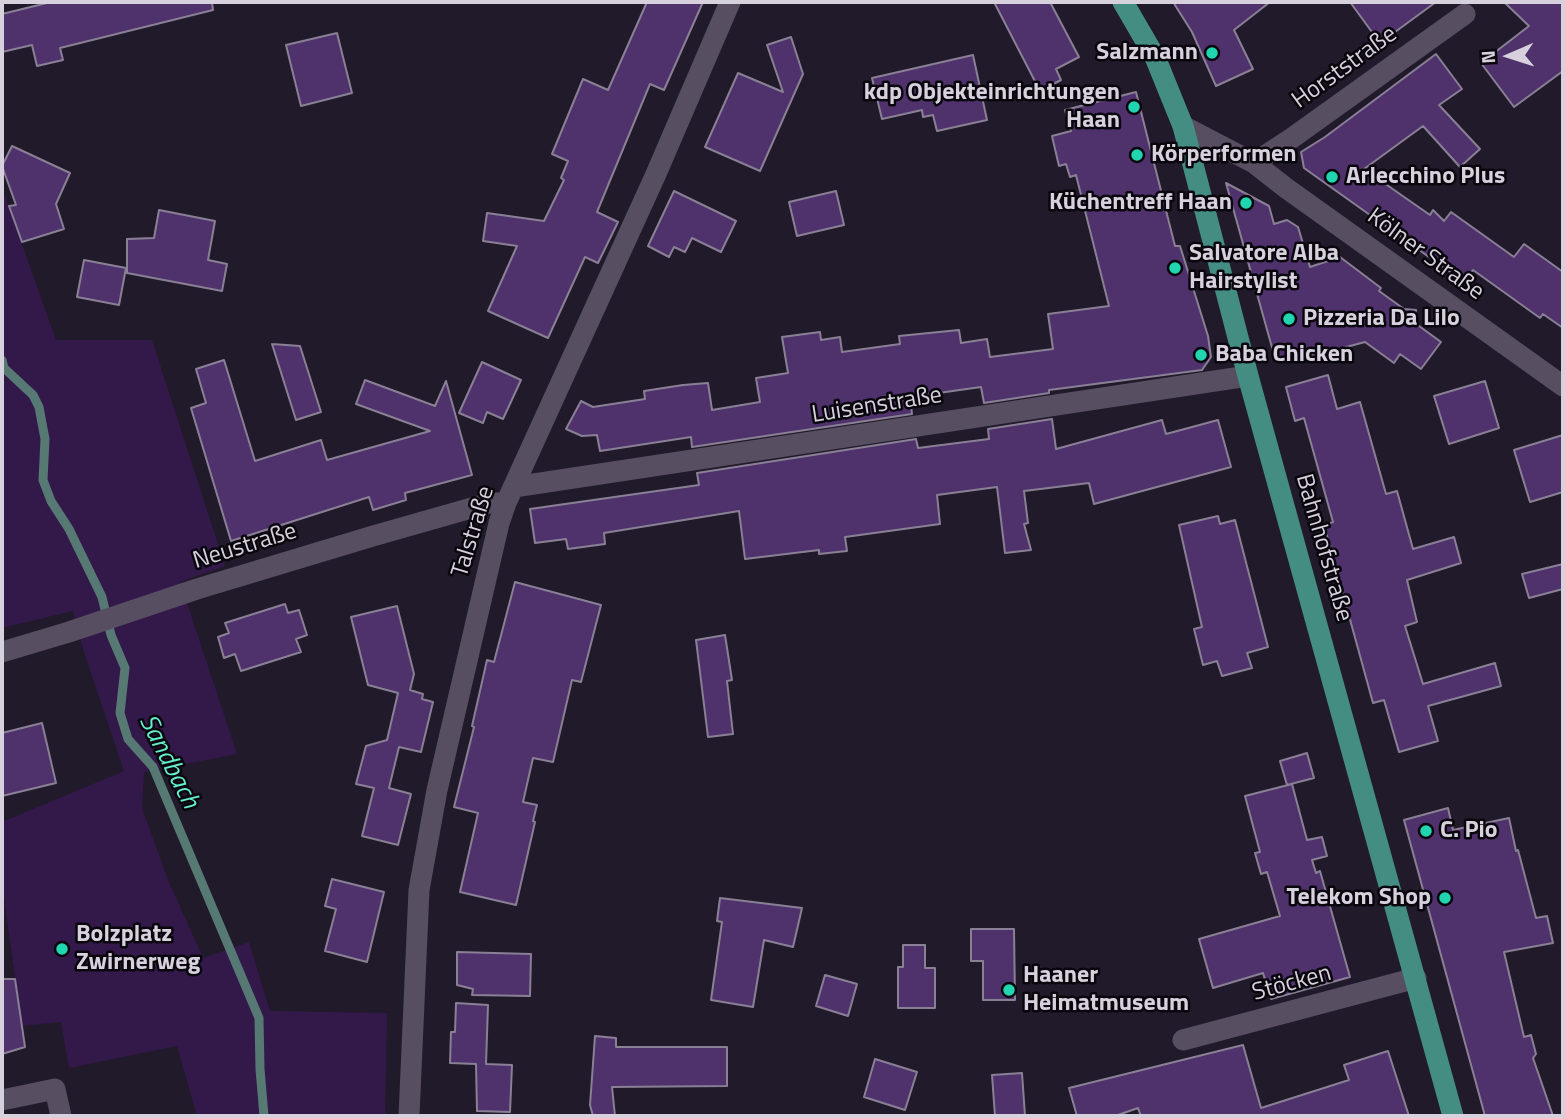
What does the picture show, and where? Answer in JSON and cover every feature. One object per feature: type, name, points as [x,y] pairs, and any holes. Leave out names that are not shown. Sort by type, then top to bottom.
[{"type":"main road","name":"Bahnhofstraße","points":[[1122,2],[1155,57],[1183,126],[1248,376],[1453,1116]]},
{"type":"street","name":"Talstraße","points":[[408,1116],[419,890],[437,790],[499,523],[730,2]]},
{"type":"street","name":"Horststraße","points":[[1254,163],[1465,14]]},
{"type":"street","name":"Kölner Straße","points":[[1183,126],[1254,163],[1563,386]]},
{"type":"street","name":"Luisenstraße","points":[[510,495],[1248,376]]},
{"type":"street","name":"Neustraße","points":[[2,652],[197,589],[510,495]]},
{"type":"street","name":"Stöcken","points":[[1182,1040],[1416,978]]},
{"type":"street","points":[[2,1100],[55,1089],[60,1109]]},
{"type":"shaded area","points":[[2,188],[56,340],[152,340],[225,566],[180,582],[237,754],[144,772],[142,808],[168,880],[203,958],[249,942],[270,1011],[387,1013],[385,1116],[197,1116],[177,1046],[69,1068],[61,1022],[22,1026],[2,884],[2,822],[124,771],[73,611],[2,628]]},
{"type":"building","points":[[51,2],[212,2],[213,10],[60,48],[63,60],[37,66],[32,45],[2,52],[2,14]]},
{"type":"building","points":[[647,2],[703,2],[664,90],[650,84],[597,212],[618,222],[598,263],[585,257],[548,338],[488,311],[517,246],[483,241],[487,213],[544,221],[564,180],[561,178],[568,161],[552,154],[583,79],[608,90]]},
{"type":"building","points":[[994,2],[1050,2],[1079,57],[1056,69],[1061,80],[1040,91]]},
{"type":"building","points":[[1173,2],[1270,2],[1234,30],[1253,69],[1216,86],[1192,32]]},
{"type":"building","points":[[1350,2],[1436,2],[1380,43]]},
{"type":"building","points":[[1504,2],[1563,2],[1563,71],[1514,107],[1481,63],[1529,26]]},
{"type":"building","points":[[337,33],[352,93],[301,106],[286,45]]},
{"type":"building","points":[[791,37],[803,74],[760,171],[705,147],[738,73],[783,92],[767,45]]},
{"type":"building","points":[[1436,54],[1462,89],[1439,105],[1480,149],[1460,167],[1423,126],[1364,169],[1430,215],[1433,210],[1444,221],[1451,212],[1514,257],[1524,244],[1563,272],[1563,328],[1543,314],[1540,318],[1473,270],[1464,282],[1304,168],[1301,152]]},
{"type":"building","points":[[973,55],[987,120],[937,131],[933,115],[923,117],[922,110],[882,119],[872,78]]},
{"type":"building","points":[[1136,92],[1175,246],[1180,246],[1208,336],[1211,357],[1202,370],[1049,390],[1049,393],[984,403],[981,387],[910,397],[912,414],[692,447],[691,437],[600,451],[597,435],[582,436],[566,429],[581,401],[593,407],[645,399],[644,391],[683,385],[708,383],[712,410],[760,402],[756,378],[788,373],[782,337],[820,332],[821,340],[840,337],[842,352],[900,344],[899,336],[959,330],[961,343],[987,339],[990,357],[1053,349],[1048,314],[1109,306],[1076,175],[1070,177],[1066,164],[1059,166],[1052,136],[1071,131],[1065,110]]},
{"type":"building","points":[[12,146],[70,173],[56,204],[64,229],[22,242],[9,206],[16,205],[2,166]]},
{"type":"building","points":[[1226,183],[1269,206],[1274,224],[1287,220],[1298,227],[1310,267],[1340,257],[1404,309],[1416,310],[1415,323],[1441,342],[1421,369],[1400,354],[1394,363],[1365,342],[1320,354],[1278,360],[1276,351],[1273,351]]},
{"type":"building","points":[[674,191],[736,221],[721,252],[692,238],[685,252],[674,247],[669,257],[648,246]]},
{"type":"building","points":[[836,191],[844,225],[797,236],[789,202]]},
{"type":"building","points":[[159,210],[215,221],[208,260],[227,264],[222,291],[127,273],[127,239],[154,238]]},
{"type":"building","points":[[84,260],[126,268],[119,305],[77,297]]},
{"type":"building","points":[[272,344],[300,346],[321,412],[296,420]]},
{"type":"building","points":[[224,360],[255,461],[321,440],[327,460],[430,431],[356,404],[365,380],[435,406],[446,381],[472,475],[405,493],[406,500],[373,510],[369,497],[231,541],[191,408],[206,403],[196,369]]},
{"type":"building","points":[[482,362],[521,380],[503,419],[487,412],[483,423],[459,413]]},
{"type":"building","points":[[1328,375],[1337,409],[1360,402],[1386,494],[1397,491],[1413,549],[1454,537],[1461,563],[1407,580],[1417,622],[1405,626],[1423,684],[1495,663],[1501,686],[1428,706],[1438,741],[1399,752],[1384,700],[1373,703],[1324,525],[1333,522],[1304,418],[1295,421],[1286,387]]},
{"type":"building","points":[[1485,381],[1499,428],[1449,444],[1434,396]]},
{"type":"building","points":[[1052,419],[1056,449],[1162,420],[1166,434],[1218,420],[1231,467],[1094,504],[1089,483],[1024,491],[1028,523],[1024,524],[1031,550],[1005,553],[997,487],[937,495],[940,524],[845,537],[847,551],[819,554],[819,550],[745,559],[739,511],[604,533],[605,544],[568,549],[566,539],[535,543],[530,509],[699,485],[697,473],[916,439],[918,448],[989,439],[988,429]]},
{"type":"building","points":[[1563,435],[1563,492],[1530,502],[1514,450]]},
{"type":"building","points":[[1218,516],[1220,524],[1235,520],[1268,647],[1247,653],[1252,668],[1222,676],[1217,661],[1203,665],[1194,629],[1202,627],[1179,525]]},
{"type":"building","points":[[1563,564],[1563,589],[1529,598],[1522,574]]},
{"type":"building","points":[[515,582],[601,605],[581,682],[572,680],[553,762],[533,758],[523,802],[537,805],[516,905],[460,892],[478,813],[454,807],[487,660],[494,662]]},
{"type":"building","points":[[285,604],[288,613],[299,610],[307,635],[296,639],[301,652],[241,671],[235,654],[224,658],[218,637],[229,633],[225,623]]},
{"type":"building","points":[[397,606],[414,674],[410,690],[423,694],[422,699],[433,702],[421,752],[399,747],[389,788],[411,794],[398,845],[362,836],[374,788],[356,784],[366,746],[387,740],[398,693],[368,685],[351,617]]},
{"type":"building","points":[[725,635],[732,680],[727,681],[733,734],[708,737],[696,640]]},
{"type":"building","points":[[42,723],[56,783],[2,796],[2,733]]},
{"type":"building","points":[[1307,753],[1314,778],[1287,785],[1280,761]]},
{"type":"building","points":[[1292,784],[1307,840],[1322,837],[1327,856],[1312,860],[1316,873],[1320,871],[1350,977],[1271,999],[1263,973],[1213,988],[1199,939],[1280,916],[1267,872],[1261,874],[1255,853],[1260,852],[1245,796]]},
{"type":"building","points":[[1448,808],[1453,830],[1509,818],[1536,918],[1547,916],[1553,943],[1504,952],[1524,1037],[1531,1035],[1536,1054],[1533,1058],[1553,1116],[1485,1116],[1404,820]]},
{"type":"building","points":[[332,879],[384,892],[367,962],[325,951],[336,909],[325,906]]},
{"type":"building","points":[[720,898],[802,908],[793,947],[764,940],[753,1007],[711,1000],[722,922],[717,921]]},
{"type":"building","points":[[971,929],[1014,929],[1015,1000],[983,1000],[983,961],[971,961]]},
{"type":"building","points":[[903,945],[925,945],[925,968],[935,968],[935,1008],[898,1008],[898,967],[903,967]]},
{"type":"building","points":[[457,952],[531,954],[530,996],[472,995],[473,989],[457,985]]},
{"type":"building","points":[[825,975],[857,984],[848,1016],[816,1006]]},
{"type":"building","points":[[2,979],[15,979],[25,1047],[2,1054]]},
{"type":"building","points":[[456,1003],[488,1005],[486,1064],[512,1065],[510,1112],[477,1111],[476,1064],[450,1063]]},
{"type":"building","points":[[595,1036],[616,1038],[616,1047],[727,1047],[727,1086],[612,1087],[615,1116],[593,1116],[590,1105]]},
{"type":"building","points":[[1243,1045],[1261,1108],[1349,1080],[1344,1065],[1388,1051],[1409,1116],[1141,1116],[1138,1108],[1115,1116],[1077,1116],[1069,1088]]},
{"type":"building","points":[[875,1059],[917,1072],[905,1110],[864,1097]]},
{"type":"building","points":[[1022,1073],[1025,1116],[995,1116],[992,1075]]},
{"type":"waterway","name":"Sandbach","points":[[2,360],[4,368],[33,395],[39,407],[45,439],[43,480],[51,501],[69,529],[102,597],[111,635],[125,668],[120,713],[128,739],[153,767],[259,1018],[264,1116]]},
{"type":"place","name":"Salzmann","points":[[1212,53]]},
{"type":"place","name":"kdp Objekteinrichtungen Haan","points":[[1134,107]]},
{"type":"place","name":"Körperformen","points":[[1137,155]]},
{"type":"place","name":"Arlecchino Plus","points":[[1332,177]]},
{"type":"place","name":"Küchentreff Haan","points":[[1246,203]]},
{"type":"place","name":"Salvatore Alba Hairstylist","points":[[1175,268]]},
{"type":"place","name":"Pizzeria Da Lilo","points":[[1289,319]]},
{"type":"place","name":"Baba Chicken","points":[[1201,355]]},
{"type":"place","name":"C. Pio","points":[[1426,831]]},
{"type":"place","name":"Telekom Shop","points":[[1445,898]]},
{"type":"place","name":"Bolzplatz Zwirnerweg","points":[[62,949]]},
{"type":"place","name":"Haaner Heimatmuseum","points":[[1009,990]]}]
